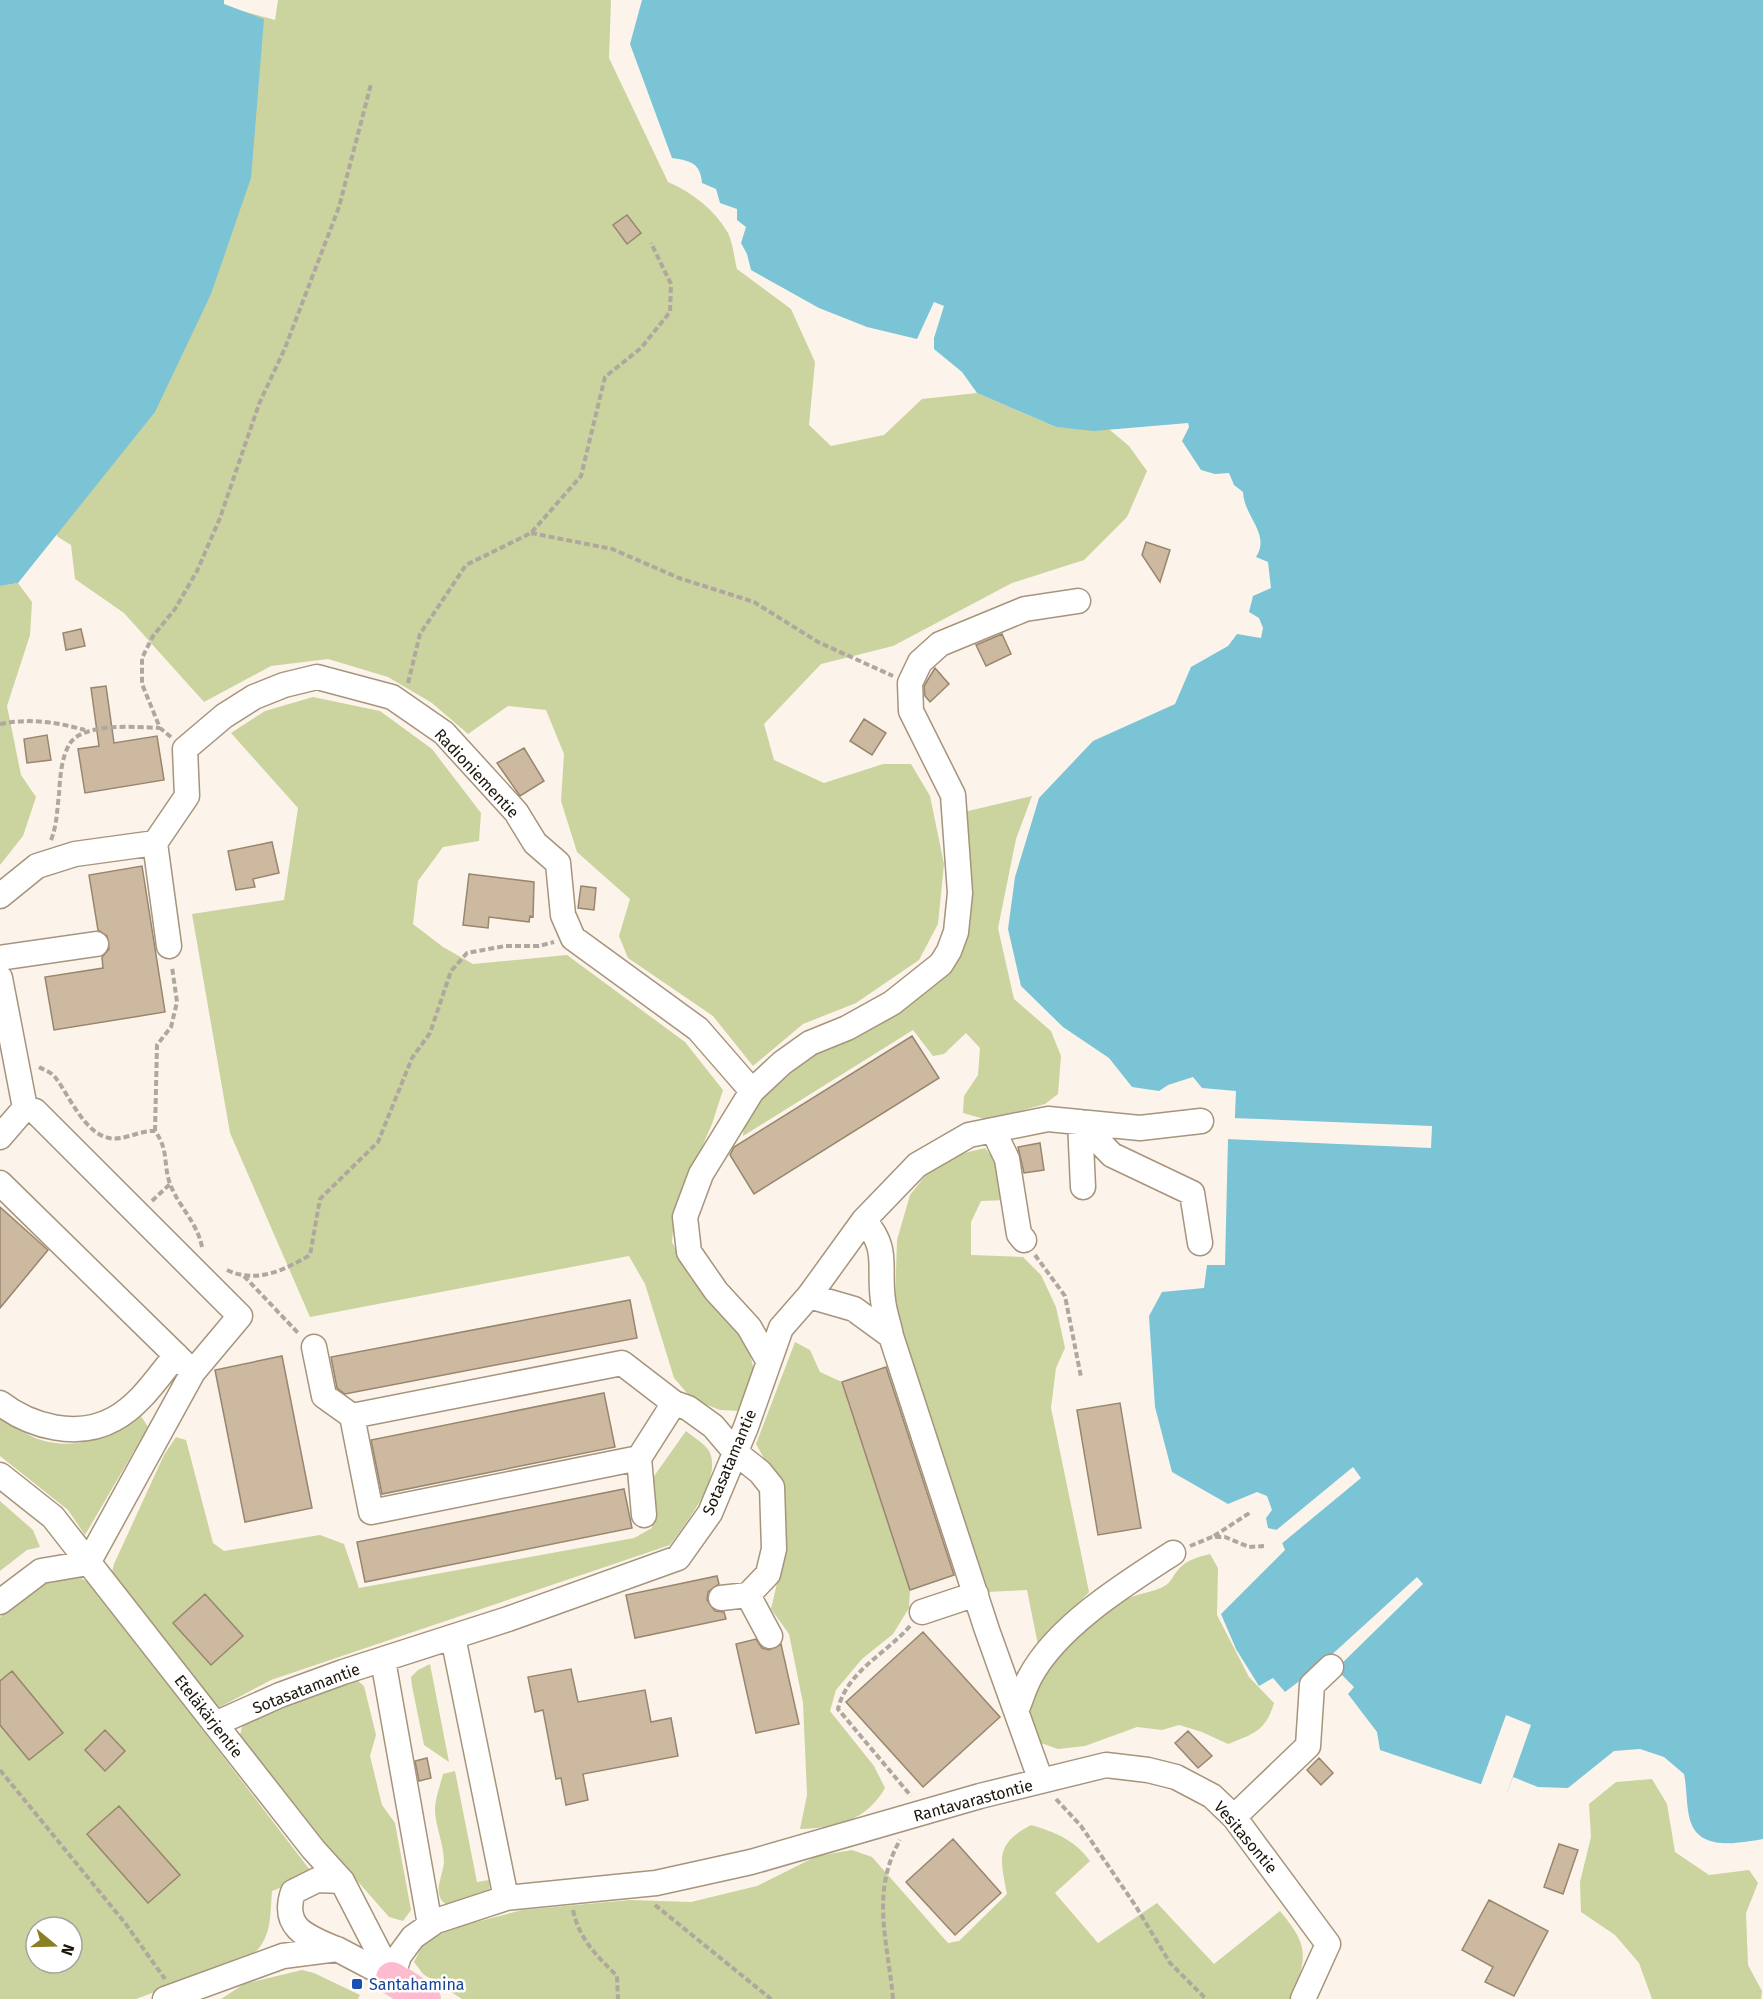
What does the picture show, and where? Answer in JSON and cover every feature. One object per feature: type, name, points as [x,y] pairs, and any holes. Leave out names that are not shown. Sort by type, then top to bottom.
[{"type":"main road","points":[[392,1978],[424,1999]]},
{"type":"street","points":[[769,1362],[749,1327],[716,1291],[689,1252],[686,1217],[701,1174],[752,1091],[782,1063],[810,1043],[847,1028],[892,1003],[941,964],[949,951],[956,932],[960,893],[953,795],[911,711],[910,683],[920,662],[940,644],[1025,609],[1078,601]]},
{"type":"street","name":"Radioniementie","points":[[185,749],[224,716],[254,697],[317,677],[392,697],[444,733],[516,812],[535,843],[558,863],[563,915],[573,938]]},
{"type":"street","points":[[169,946],[154,843],[186,796],[185,749]]},
{"type":"street","points":[[0,896],[37,866],[75,854],[154,843]]},
{"type":"street","points":[[573,938],[698,1029],[752,1091]]},
{"type":"street","points":[[0,958],[96,944]]},
{"type":"street","points":[[0,978],[25,1108]]},
{"type":"street","points":[[0,1137],[25,1108]]},
{"type":"street","points":[[0,1403],[12,1412],[50,1428],[81,1429],[114,1420],[240,1316],[35,1112],[25,1108]]},
{"type":"street","name":"Sotasatamantie","points":[[215,1724],[280,1695],[678,1558],[710,1513],[735,1453],[781,1328],[809,1296],[864,1220],[917,1165],[969,1135],[1048,1119],[1140,1128],[1202,1122]]},
{"type":"street","points":[[1080,1122],[1083,1187]]},
{"type":"street","points":[[1080,1122],[1112,1155],[1192,1193],[1200,1243]]},
{"type":"street","points":[[993,1130],[1007,1160],[1019,1234],[1024,1240]]},
{"type":"street","points":[[1,1187],[184,1364]]},
{"type":"street","name":"Rantavarastontie","points":[[392,1978],[399,1956],[413,1937],[430,1925],[506,1898],[656,1883],[751,1862],[1041,1781],[976,1594],[891,1336],[882,1299],[883,1260],[874,1232],[864,1220]]},
{"type":"street","points":[[809,1296],[854,1309],[891,1336]]},
{"type":"street","points":[[314,1347],[324,1396],[352,1416],[371,1512],[639,1458]]},
{"type":"street","points":[[352,1416],[622,1363],[674,1403],[688,1408],[712,1426],[735,1453],[760,1472],[772,1487],[774,1550],[768,1574],[748,1595],[722,1598]]},
{"type":"street","points":[[0,1602],[41,1571],[87,1563],[184,1364]]},
{"type":"street","points":[[644,1515],[639,1458],[674,1403]]},
{"type":"street","name":"Eteläkärjentie","points":[[0,1475],[53,1517],[313,1850],[342,1881],[392,1978]]},
{"type":"street","points":[[1016,1712],[1030,1676],[1055,1644],[1125,1584],[1173,1553]]},
{"type":"street","points":[[922,1612],[976,1594]]},
{"type":"street","points":[[748,1595],[770,1636]]},
{"type":"street","points":[[453,1637],[506,1898]]},
{"type":"street","points":[[382,1660],[430,1925]]},
{"type":"street","points":[[1234,1817],[1308,1746],[1312,1685],[1331,1667]]},
{"type":"street","name":"Vesitasontie","points":[[1041,1781],[1106,1765],[1148,1770],[1176,1777],[1212,1796],[1234,1817],[1328,1944],[1303,1999]]},
{"type":"street","points":[[342,1881],[317,1880],[293,1892],[288,1908],[294,1926],[309,1938],[337,1949],[392,1978]]},
{"type":"street","points":[[171,1997],[207,1991],[283,1956],[337,1949]]},
{"type":"path","points":[[185,749],[160,728],[142,684],[142,658],[153,636],[175,609],[197,571],[220,518],[259,404],[285,348],[339,207],[371,84]]},
{"type":"path","points":[[402,704],[420,634],[466,565],[531,533],[581,476],[605,377],[641,348],[670,312],[671,284],[651,243]]},
{"type":"path","points":[[531,533],[612,549],[679,578],[754,602],[818,642],[910,683]]},
{"type":"path","points":[[0,724],[20,720],[53,722],[86,730],[135,726],[160,728]]},
{"type":"path","points":[[37,866],[56,828],[63,762],[69,744],[86,730]]},
{"type":"path","points":[[243,1276],[284,1271],[310,1255],[320,1199],[378,1142],[412,1058],[430,1033],[451,971],[459,962],[467,954],[505,946],[539,946],[573,938]]},
{"type":"path","points":[[169,946],[177,1002],[171,1027],[157,1045],[155,1131],[164,1143],[170,1184],[198,1231],[202,1248],[208,1255]]},
{"type":"path","points":[[15,1054],[54,1075],[73,1108],[101,1135],[112,1139],[145,1130],[155,1131]]},
{"type":"path","points":[[1024,1240],[1052,1274],[1065,1296],[1081,1377]]},
{"type":"path","points":[[222,1267],[243,1276],[288,1324],[314,1347]]},
{"type":"path","points":[[1173,1553],[1212,1537],[1251,1512]]},
{"type":"path","points":[[1212,1537],[1225,1537],[1250,1547],[1264,1546]]},
{"type":"path","points":[[893,1999],[881,1897],[886,1871],[899,1842],[925,1812],[838,1709],[842,1692],[857,1674],[909,1629],[922,1612]]},
{"type":"path","points":[[0,1770],[124,1923],[171,1997]]},
{"type":"path","points":[[1041,1781],[1081,1826],[1135,1905],[1170,1963],[1206,1999]]},
{"type":"path","points":[[631,1885],[771,1999]]},
{"type":"path","points":[[569,1892],[576,1923],[587,1945],[617,1976],[618,1999]]},
{"type":"green space","points":[[278,0],[611,0],[609,58],[668,182],[686,191],[716,216],[730,237],[737,269],[791,309],[815,362],[809,425],[831,446],[884,435],[922,399],[977,393],[1056,427],[1110,430],[1129,446],[1147,471],[1127,517],[1084,560],[1012,583],[893,646],[821,664],[764,724],[774,760],[824,783],[883,764],[911,764],[930,796],[944,864],[938,924],[919,960],[856,1003],[803,1024],[753,1066],[713,1016],[628,958],[619,936],[630,899],[577,852],[561,801],[564,754],[546,710],[508,706],[468,734],[432,703],[388,677],[328,659],[271,666],[204,702],[124,613],[75,579],[71,545],[58,537],[49,521],[242,11],[275,20]]},
{"type":"green space","points":[[18,583],[32,602],[30,635],[7,706],[21,775],[36,797],[23,836],[0,865],[0,586]]},
{"type":"green space","points":[[313,697],[380,711],[432,749],[481,813],[479,841],[443,847],[418,881],[413,924],[443,947],[473,964],[567,955],[685,1042],[723,1090],[712,1124],[675,1209],[672,1242],[691,1279],[716,1305],[748,1345],[754,1371],[741,1411],[720,1410],[692,1399],[674,1378],[645,1284],[629,1256],[310,1317],[230,1133],[192,914],[284,900],[298,808],[231,733],[265,711]]},
{"type":"green space","points":[[1032,796],[1016,839],[998,928],[1014,999],[1051,1031],[1061,1056],[1058,1094],[1045,1104],[988,1120],[963,1113],[964,1096],[978,1075],[980,1048],[966,1033],[944,1054],[933,1056],[913,1030],[743,1136],[744,1120],[767,1086],[800,1058],[906,1003],[971,896],[968,838],[964,812]]},
{"type":"green space","points":[[985,1148],[1002,1170],[1007,1200],[981,1201],[971,1222],[971,1255],[1023,1257],[1041,1275],[1056,1307],[1065,1348],[1056,1368],[1051,1408],[1089,1592],[1038,1645],[1027,1590],[986,1592],[908,1355],[895,1304],[897,1240],[910,1195],[929,1171],[956,1155]]},
{"type":"green space","points":[[795,1342],[810,1350],[820,1372],[842,1382],[910,1590],[909,1608],[893,1634],[862,1659],[836,1690],[830,1711],[874,1766],[885,1788],[869,1808],[849,1820],[826,1827],[800,1829],[807,1795],[803,1703],[789,1634],[771,1609],[778,1579],[769,1467],[756,1444]]},
{"type":"green space","points":[[141,1416],[148,1427],[85,1535],[68,1510],[0,1456],[0,1418],[41,1440],[68,1444],[93,1440]]},
{"type":"green space","points":[[686,1431],[703,1444],[710,1453],[711,1476],[700,1501],[670,1545],[271,1680],[218,1708],[111,1576],[114,1564],[164,1455],[176,1437],[186,1440],[213,1543],[224,1551],[320,1535],[344,1544],[359,1588],[634,1538],[652,1528],[652,1479]]},
{"type":"green space","points":[[0,1501],[33,1530],[40,1547],[27,1550],[0,1571]]},
{"type":"green space","points":[[1210,1554],[1218,1568],[1217,1615],[1249,1677],[1274,1703],[1263,1726],[1228,1744],[1179,1725],[1162,1730],[1137,1727],[1085,1746],[1058,1749],[1038,1742],[1030,1719],[1033,1699],[1040,1682],[1064,1650],[1078,1635],[1109,1610],[1128,1598],[1161,1588],[1168,1584],[1185,1564]]},
{"type":"green space","points":[[75,1575],[90,1583],[310,1870],[310,1876],[272,1891],[269,1927],[263,1943],[251,1956],[136,1999],[0,1999],[0,1617],[42,1583]]},
{"type":"green space","points":[[430,1664],[449,1762],[424,1745],[412,1686],[411,1677],[418,1670]]},
{"type":"green space","points":[[350,1680],[358,1681],[364,1686],[376,1735],[370,1756],[382,1805],[395,1823],[411,1910],[403,1921],[389,1917],[280,1793],[239,1739],[243,1723]]},
{"type":"green space","points":[[455,1771],[477,1882],[489,1880],[490,1893],[451,1907],[444,1903],[439,1893],[444,1862],[435,1811],[443,1774]]},
{"type":"green space","points":[[1652,1779],[1667,1804],[1675,1852],[1709,1875],[1749,1870],[1758,1883],[1746,1913],[1748,1965],[1762,1991],[1761,1999],[1652,1999],[1639,1963],[1615,1935],[1581,1912],[1580,1882],[1591,1837],[1589,1804],[1616,1782]]},
{"type":"green space","points":[[1031,1825],[1071,1842],[1090,1861],[1055,1893],[1098,1943],[1157,1903],[1214,1964],[1280,1911],[1297,1934],[1303,1952],[1301,1972],[1293,1999],[462,1999],[423,1974],[414,1962],[423,1944],[453,1928],[522,1910],[630,1900],[691,1902],[757,1886],[817,1856],[852,1850],[872,1857],[948,1943],[959,1941],[1007,1894],[1003,1853],[1011,1839]]},
{"type":"green space","points":[[302,1970],[314,1973],[360,1995],[358,1999],[221,1999],[244,1984]]},
{"type":"water","points":[[0,0],[224,0],[224,4],[264,19],[251,178],[211,294],[155,412],[18,583],[0,586]]},
{"type":"water","points":[[642,0],[1763,0],[1763,1839],[1721,1843],[1702,1837],[1690,1820],[1684,1774],[1664,1757],[1640,1749],[1614,1751],[1568,1788],[1538,1787],[1513,1777],[1507,1793],[1380,1750],[1377,1732],[1348,1694],[1354,1687],[1327,1660],[1285,1692],[1273,1678],[1259,1686],[1236,1649],[1221,1614],[1285,1550],[1277,1530],[1268,1528],[1266,1518],[1272,1510],[1267,1496],[1257,1492],[1228,1504],[1172,1472],[1155,1407],[1149,1316],[1162,1292],[1204,1288],[1207,1265],[1225,1265],[1228,1139],[1234,1139],[1236,1091],[1202,1088],[1193,1077],[1168,1085],[1159,1091],[1132,1087],[1109,1058],[1063,1027],[1021,986],[1008,929],[1015,877],[1039,798],[1093,741],[1175,704],[1191,667],[1228,646],[1237,634],[1261,638],[1263,628],[1259,618],[1249,612],[1253,596],[1271,588],[1268,562],[1256,557],[1260,549],[1259,533],[1244,501],[1243,492],[1234,485],[1229,473],[1215,474],[1201,470],[1182,441],[1189,427],[1188,423],[1094,431],[1056,427],[977,393],[962,372],[934,349],[934,338],[944,306],[934,302],[917,339],[867,327],[819,308],[751,270],[747,254],[741,243],[746,227],[737,220],[737,209],[720,203],[716,189],[702,183],[699,171],[693,164],[672,158],[630,44]]},
{"type":"pier","points":[[1232,1118],[1432,1126],[1431,1148],[1225,1139],[1231,1137]]},
{"type":"pier","points":[[1353,1467],[1361,1478],[1280,1545],[1274,1532]]},
{"type":"pier","points":[[1417,1577],[1423,1584],[1336,1669],[1327,1659]]},
{"type":"pier","points":[[1506,1715],[1531,1725],[1506,1796],[1480,1787]]},
{"type":"building","points":[[627,215],[641,233],[627,244],[613,225]]},
{"type":"building","points":[[1146,542],[1170,550],[1160,582],[1142,555]]},
{"type":"building","points":[[81,629],[85,646],[66,650],[63,633]]},
{"type":"building","points":[[1002,634],[1011,654],[986,666],[976,645]]},
{"type":"building","points":[[935,668],[949,684],[930,702],[925,696],[924,686]]},
{"type":"building","points":[[106,686],[114,743],[157,736],[164,780],[85,793],[78,749],[99,746],[91,688]]},
{"type":"building","points":[[864,719],[886,733],[872,755],[850,741]]},
{"type":"building","points":[[47,735],[51,760],[27,763],[24,739]]},
{"type":"building","points":[[524,748],[544,781],[520,796],[497,763]]},
{"type":"building","points":[[272,842],[279,873],[253,879],[255,887],[236,890],[228,851]]},
{"type":"building","points":[[142,866],[165,1012],[54,1030],[45,977],[103,968],[102,957],[109,949],[107,936],[98,930],[89,875]]},
{"type":"building","points":[[469,874],[534,882],[533,917],[530,916],[529,922],[489,917],[488,928],[463,925]]},
{"type":"building","points":[[581,886],[596,888],[594,910],[578,908]]},
{"type":"building","points":[[912,1036],[939,1078],[754,1194],[730,1155],[734,1147]]},
{"type":"building","points":[[1040,1143],[1044,1170],[1024,1173],[1018,1147]]},
{"type":"building","points":[[0,1207],[48,1250],[0,1308]]},
{"type":"building","points":[[630,1300],[637,1338],[345,1394],[337,1388],[331,1357]]},
{"type":"building","points":[[282,1356],[312,1508],[245,1522],[215,1370]]},
{"type":"building","points":[[886,1367],[954,1575],[910,1590],[842,1382]]},
{"type":"building","points":[[604,1393],[615,1447],[382,1494],[371,1440]]},
{"type":"building","points":[[1120,1403],[1141,1528],[1098,1535],[1077,1410]]},
{"type":"building","points":[[624,1489],[632,1528],[365,1582],[357,1542]]},
{"type":"building","points":[[717,1576],[719,1584],[708,1592],[707,1600],[715,1611],[724,1612],[726,1619],[635,1638],[626,1595]]},
{"type":"building","points":[[205,1594],[243,1636],[211,1665],[173,1623]]},
{"type":"building","points":[[923,1632],[1000,1717],[923,1787],[846,1702]]},
{"type":"building","points":[[756,1639],[762,1648],[769,1650],[781,1644],[799,1724],[756,1733],[736,1644]]},
{"type":"building","points":[[571,1669],[578,1702],[645,1690],[651,1722],[671,1718],[678,1756],[583,1774],[588,1800],[566,1805],[561,1778],[556,1779],[543,1710],[535,1712],[528,1677]]},
{"type":"building","points":[[12,1671],[63,1733],[29,1760],[0,1725],[0,1681]]},
{"type":"building","points":[[105,1730],[125,1751],[105,1771],[85,1750]]},
{"type":"building","points":[[1188,1731],[1212,1756],[1198,1768],[1175,1743]]},
{"type":"building","points":[[427,1758],[431,1778],[419,1781],[415,1761]]},
{"type":"building","points":[[1319,1758],[1333,1773],[1321,1785],[1307,1770]]},
{"type":"building","points":[[119,1806],[180,1875],[148,1903],[87,1834]]},
{"type":"building","points":[[953,1839],[1001,1893],[955,1935],[906,1882]]},
{"type":"building","points":[[1559,1844],[1578,1850],[1563,1894],[1544,1887]]},
{"type":"building","points":[[1489,1900],[1548,1931],[1514,1996],[1485,1982],[1493,1967],[1462,1950]]},
{"type":"place","name":"Santahamina","points":[[357,1984]]}]
